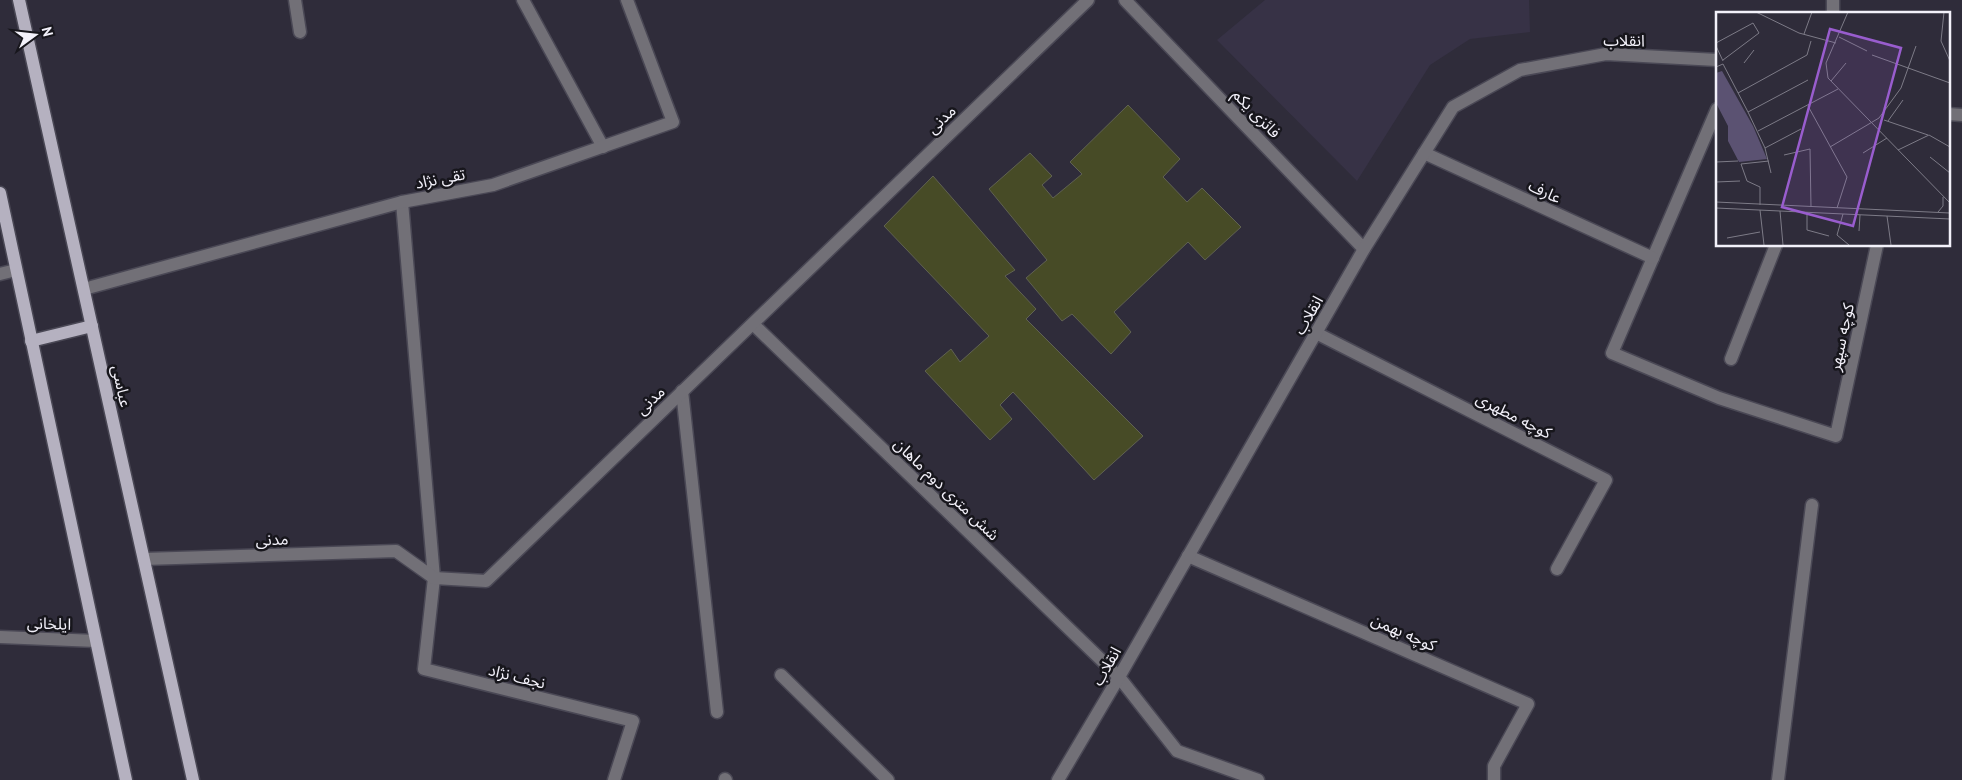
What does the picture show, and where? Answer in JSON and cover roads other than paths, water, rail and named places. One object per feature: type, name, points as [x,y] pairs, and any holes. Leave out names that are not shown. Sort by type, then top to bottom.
[{"type":"main road","name":"عباسى","points":[[19,0],[193,780]]},
{"type":"main road","points":[[0,193],[126,780]]},
{"type":"main road","points":[[31,341],[92,326]]},
{"type":"street","points":[[295,0],[300,32]]},
{"type":"street","points":[[523,0],[602,147]]},
{"type":"street","name":"تقی نژاد","points":[[84,289],[402,202],[493,185],[673,122],[627,0]]},
{"type":"street","name":"مدنی","points":[[144,560],[396,551],[434,578],[486,580],[1088,0]]},
{"type":"street","name":"فائزی یکم","points":[[1126,0],[1364,249]]},
{"type":"street","name":"انقلاب","points":[[1058,780],[1364,249],[1453,107],[1520,70],[1606,54],[1716,60]]},
{"type":"street","points":[[1653,258],[1716,111]]},
{"type":"street","name":"عارف","points":[[1424,153],[1653,258]]},
{"type":"street","points":[[402,202],[434,578]]},
{"type":"street","points":[[1731,359],[1776,246]]},
{"type":"street","name":"کوچه سپهر","points":[[1653,258],[1612,353],[1719,398],[1836,436],[1877,246]]},
{"type":"street","points":[[0,274],[16,270]]},
{"type":"street","name":"شش متری دوم ماهان","points":[[753,324],[1119,677],[1177,751],[1258,780]]},
{"type":"street","name":"کوچه مطهری","points":[[1316,333],[1606,480],[1557,569]]},
{"type":"street","points":[[682,391],[717,712]]},
{"type":"street","points":[[1778,780],[1812,505]]},
{"type":"street","name":"کوچه بهمن","points":[[1188,556],[1528,704],[1494,766],[1494,780]]},
{"type":"street","name":"نجف نژاد","points":[[434,578],[424,669],[633,722],[614,780]]},
{"type":"street","name":"ایلخانی","points":[[0,638],[96,641]]},
{"type":"street","points":[[781,675],[888,780]]}]
